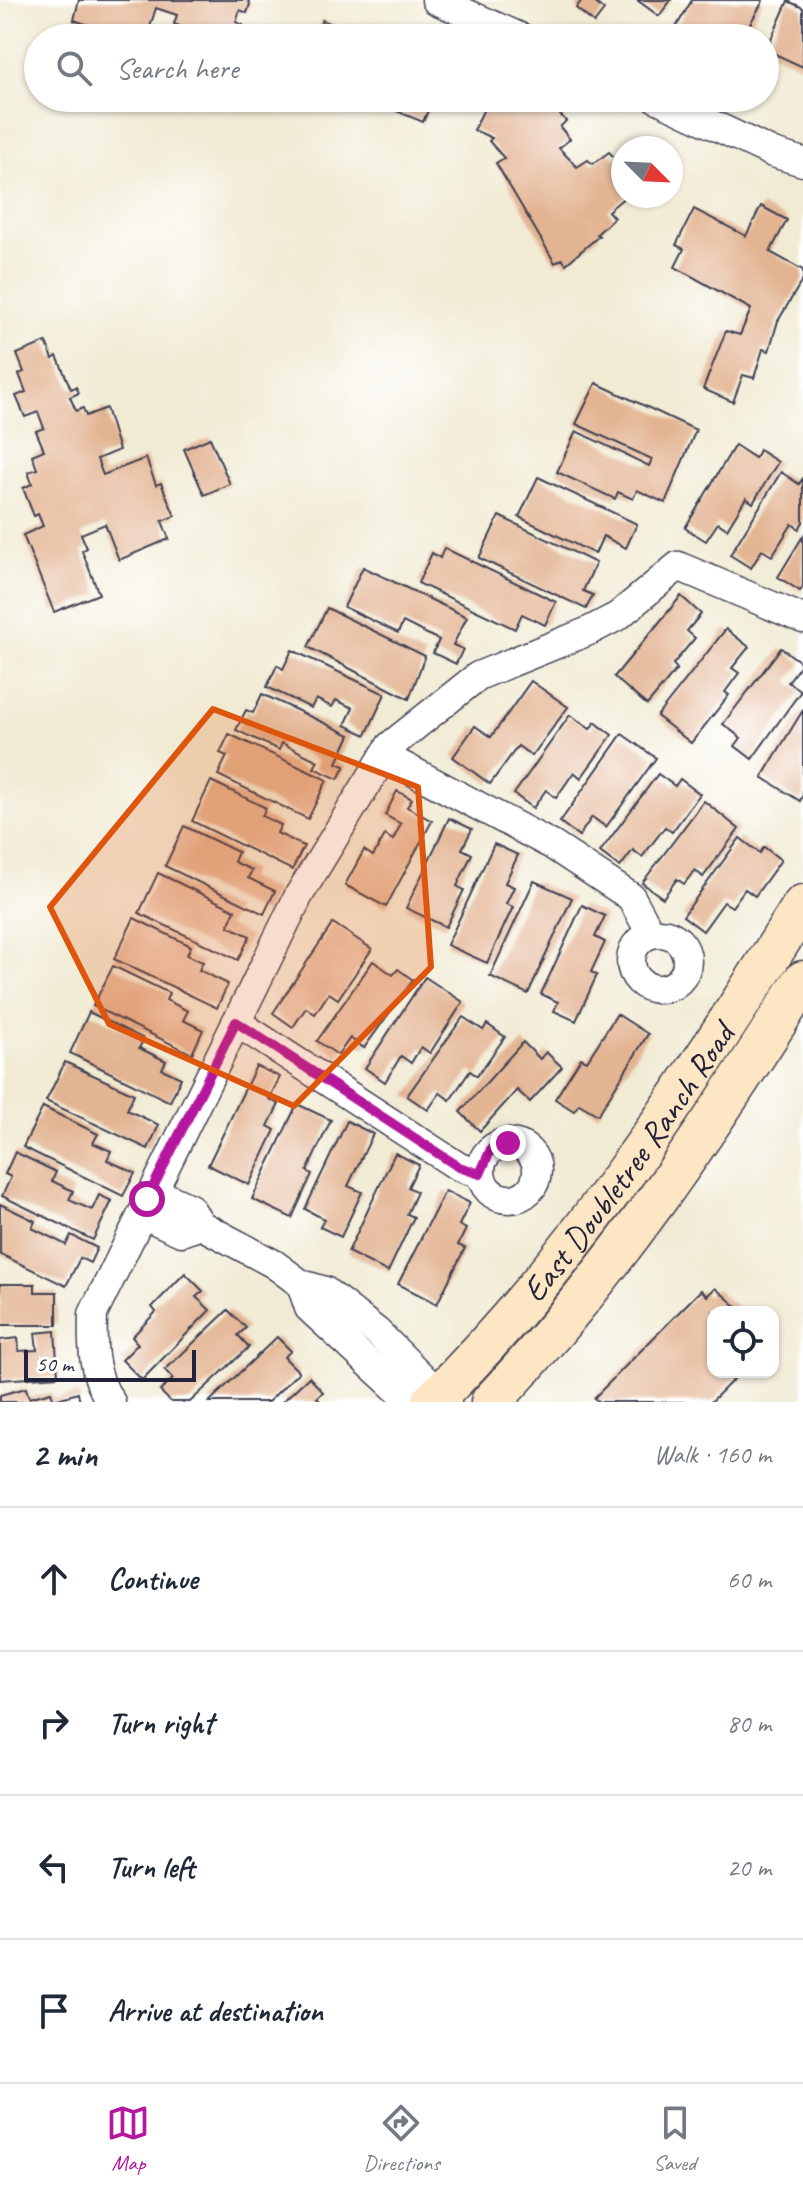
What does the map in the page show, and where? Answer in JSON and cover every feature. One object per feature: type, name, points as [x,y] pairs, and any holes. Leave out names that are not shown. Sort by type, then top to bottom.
[{"type":"main road","name":"East Doubletree Ranch Road","points":[[433,1400],[495,1337],[592,1222],[670,1112],[803,905]]},
{"type":"main road","name":"East Doubletree Ranch Road","points":[[491,1402],[560,1325],[671,1184],[803,981]]},
{"type":"street","points":[[436,0],[490,24]]},
{"type":"street","points":[[686,112],[773,153],[803,162]]},
{"type":"street","points":[[773,153],[803,177]]},
{"type":"street","points":[[111,1402],[100,1387],[91,1350],[93,1314],[299,895],[390,746],[478,676],[618,616],[678,566],[803,619]]},
{"type":"street","points":[[384,756],[552,845],[631,897],[651,934]]},
{"type":"street","points":[[236,1022],[459,1167],[480,1174]]},
{"type":"street","points":[[147,1199],[166,1197],[190,1208],[201,1225],[274,1264],[301,1284],[325,1291],[377,1332],[433,1400]]},
{"type":"highlighted area","points":[[213,709],[418,787],[431,967],[294,1106],[109,1024],[50,907]]},
{"type":"building","points":[[79,0],[248,0],[250,4],[247,13],[240,10],[236,22],[241,24],[174,24],[177,15],[156,8],[151,24],[85,24],[74,20]]},
{"type":"building","points":[[582,0],[592,0],[604,10],[594,23],[576,8]]},
{"type":"building","points":[[637,0],[671,0],[659,16]]},
{"type":"building","points":[[692,0],[763,1],[750,24],[678,24]]},
{"type":"building","points":[[788,1],[803,8],[803,67],[779,56],[778,24]]},
{"type":"building","points":[[399,112],[427,112],[423,122]]},
{"type":"building","points":[[482,112],[558,112],[566,121],[560,127],[570,139],[559,148],[577,167],[588,160],[593,164],[609,152],[611,154],[612,208],[608,211],[614,218],[597,234],[599,236],[566,264],[562,259],[555,263],[496,163],[504,158],[489,141],[492,138],[474,130]]},
{"type":"building","points":[[761,206],[787,220],[770,252],[803,270],[803,279],[778,321],[769,351],[763,349],[754,378],[743,375],[733,402],[703,389],[726,331],[740,335],[751,309],[675,267],[684,249],[676,245],[694,209],[746,236]]},
{"type":"building","points":[[46,342],[53,359],[57,356],[71,389],[76,387],[79,393],[70,397],[76,411],[83,408],[86,416],[106,408],[119,450],[97,459],[103,475],[146,458],[156,485],[161,483],[175,516],[162,521],[169,539],[119,560],[105,524],[81,534],[87,548],[82,551],[99,594],[54,612],[23,535],[43,526],[38,514],[34,516],[23,488],[32,484],[28,472],[37,469],[32,455],[44,450],[36,431],[44,428],[38,412],[25,417],[16,396],[26,392],[19,374],[24,372],[17,354]]},
{"type":"building","points":[[596,383],[696,430],[665,503],[637,490],[633,499],[618,492],[615,499],[557,472],[576,431],[649,466],[652,459],[576,424]]},
{"type":"building","points":[[210,438],[230,484],[204,495],[184,449]]},
{"type":"building","points":[[735,445],[755,458],[759,450],[778,462],[753,503],[746,498],[727,529],[718,523],[706,541],[685,528]]},
{"type":"building","points":[[781,472],[799,484],[803,478],[803,522],[799,529],[792,524],[772,556],[762,550],[751,568],[730,555]]},
{"type":"building","points":[[538,477],[637,524],[626,548],[603,536],[595,554],[519,517]]},
{"type":"building","points":[[499,516],[596,563],[583,591],[593,595],[586,609],[479,558]]},
{"type":"building","points":[[803,536],[803,587],[800,591],[778,577]]},
{"type":"building","points":[[444,548],[556,602],[545,625],[522,614],[515,629],[418,583],[432,553],[440,558]]},
{"type":"building","points":[[363,567],[467,617],[453,645],[463,649],[456,664],[433,653],[439,640],[403,622],[398,633],[344,607]]},
{"type":"building","points":[[681,596],[701,614],[687,631],[695,638],[673,664],[677,669],[647,705],[614,677]]},
{"type":"building","points":[[327,608],[425,656],[409,699],[308,647]]},
{"type":"building","points":[[726,629],[749,647],[732,668],[739,673],[725,692],[729,695],[691,743],[657,716]]},
{"type":"building","points":[[781,648],[802,663],[788,682],[801,691],[752,759],[735,746],[741,738],[723,724]]},
{"type":"building","points":[[292,650],[385,694],[366,735],[345,725],[353,708],[336,700],[332,707],[316,699],[311,708],[267,687],[277,665],[283,669]]},
{"type":"building","points":[[531,681],[568,707],[532,756],[518,746],[490,784],[453,757],[475,726],[491,737]]},
{"type":"building","points":[[262,694],[350,735],[337,763],[345,766],[338,779],[314,768],[318,761],[282,743],[279,750],[236,730],[246,710],[253,713]]},
{"type":"building","points":[[803,710],[803,795],[800,801],[762,777]]},
{"type":"building","points":[[570,715],[590,729],[595,722],[612,735],[581,778],[574,772],[556,798],[546,790],[533,808],[514,794]]},
{"type":"building","points":[[229,734],[327,780],[308,819],[218,775],[227,756],[220,753]]},
{"type":"building","points":[[622,734],[656,758],[606,827],[592,817],[579,836],[560,822]]},
{"type":"building","points":[[658,774],[675,786],[680,779],[700,794],[672,832],[665,827],[642,857],[633,850],[620,867],[600,852]]},
{"type":"building","points":[[211,781],[266,808],[262,816],[281,825],[277,833],[304,846],[292,870],[192,821]]},
{"type":"building","points":[[397,791],[412,799],[407,807],[432,821],[386,907],[345,885],[364,850],[373,856],[385,835],[393,840],[401,824],[385,815]]},
{"type":"building","points":[[704,801],[739,829],[703,877],[695,870],[684,884],[677,879],[663,898],[642,883]]},
{"type":"building","points":[[449,818],[472,829],[462,849],[472,854],[457,886],[464,890],[446,927],[406,908]]},
{"type":"building","points":[[184,826],[238,852],[234,862],[252,870],[248,878],[275,891],[264,914],[165,866]]},
{"type":"building","points":[[740,838],[760,853],[764,847],[781,860],[755,896],[745,889],[732,907],[724,902],[703,931],[683,916]]},
{"type":"building","points":[[494,844],[518,855],[505,883],[514,887],[506,904],[513,907],[487,963],[447,945]]},
{"type":"building","points":[[158,873],[235,910],[228,926],[250,936],[238,960],[139,913]]},
{"type":"building","points":[[534,881],[572,898],[528,994],[490,976]]},
{"type":"building","points":[[582,905],[605,916],[595,937],[605,942],[591,972],[597,975],[576,1021],[554,1011],[558,1002],[541,994]]},
{"type":"building","points":[[134,918],[191,946],[187,955],[203,962],[199,970],[228,984],[217,1008],[114,959]]},
{"type":"building","points":[[333,923],[372,949],[338,999],[329,993],[315,1014],[306,1008],[293,1027],[273,1013]]},
{"type":"building","points":[[373,961],[393,975],[398,969],[413,980],[364,1048],[350,1038],[338,1055],[317,1041]]},
{"type":"building","points":[[113,966],[169,993],[166,1000],[188,1011],[183,1020],[203,1030],[192,1054],[93,1006]]},
{"type":"building","points":[[425,977],[463,1002],[430,1053],[421,1047],[411,1063],[401,1056],[385,1082],[365,1068]]},
{"type":"building","points":[[89,1012],[144,1039],[139,1048],[166,1061],[162,1069],[181,1078],[170,1102],[70,1053]]},
{"type":"building","points":[[617,1014],[648,1034],[598,1115],[579,1104],[574,1111],[555,1099],[581,1058],[587,1061]]},
{"type":"building","points":[[463,1017],[483,1030],[487,1024],[505,1037],[477,1076],[470,1071],[450,1100],[440,1093],[428,1110],[407,1096]]},
{"type":"building","points":[[523,1042],[540,1059],[546,1052],[562,1067],[530,1102],[517,1090],[480,1131],[460,1112]]},
{"type":"building","points":[[65,1062],[134,1094],[127,1110],[159,1125],[148,1149],[46,1101]]},
{"type":"building","points":[[256,1066],[280,1077],[269,1099],[279,1104],[268,1126],[275,1130],[249,1185],[208,1165]]},
{"type":"building","points":[[297,1104],[331,1120],[307,1171],[312,1174],[292,1218],[252,1199]]},
{"type":"building","points":[[43,1107],[98,1134],[93,1143],[111,1151],[107,1160],[135,1173],[123,1196],[23,1147]]},
{"type":"building","points":[[347,1121],[373,1134],[348,1186],[362,1192],[341,1237],[320,1227],[324,1219],[305,1209]]},
{"type":"building","points":[[15,1152],[56,1172],[52,1181],[73,1191],[69,1200],[92,1210],[99,1195],[112,1201],[93,1240],[2,1196],[11,1177],[5,1174]]},
{"type":"building","points":[[395,1153],[419,1165],[408,1187],[417,1192],[407,1214],[414,1217],[388,1272],[348,1252]]},
{"type":"building","points":[[445,1191],[470,1203],[459,1225],[466,1229],[458,1245],[465,1248],[437,1304],[398,1284]]},
{"type":"building","points":[[0,1204],[35,1221],[32,1228],[66,1245],[71,1235],[97,1248],[90,1263],[80,1258],[66,1286],[0,1254]]},
{"type":"building","points":[[185,1273],[203,1291],[196,1297],[210,1310],[142,1380],[122,1360],[138,1344],[132,1337],[156,1312],[152,1307]]},
{"type":"building","points":[[0,1284],[35,1284],[35,1292],[57,1292],[57,1325],[0,1325]]},
{"type":"building","points":[[715,1288],[736,1306],[707,1306],[707,1378],[735,1378],[711,1402],[599,1402],[594,1398],[701,1290],[707,1296]]},
{"type":"building","points":[[228,1310],[246,1328],[238,1335],[249,1347],[190,1402],[171,1402],[160,1391],[173,1379],[165,1370]]},
{"type":"building","points":[[55,1331],[58,1376],[0,1380],[0,1340],[18,1338],[19,1351],[37,1350],[35,1333]]},
{"type":"building","points":[[277,1337],[291,1351],[284,1357],[299,1372],[268,1402],[209,1402]]},
{"type":"building","points":[[309,1377],[323,1392],[317,1398],[321,1402],[282,1402]]},
{"type":"building","points":[[26,1388],[29,1398],[51,1392],[54,1400],[78,1393],[80,1402],[0,1402],[0,1395]]},
{"type":"route","points":[[147,1199],[236,1022],[459,1167],[480,1174],[481,1165],[491,1149],[508,1143]]}]
